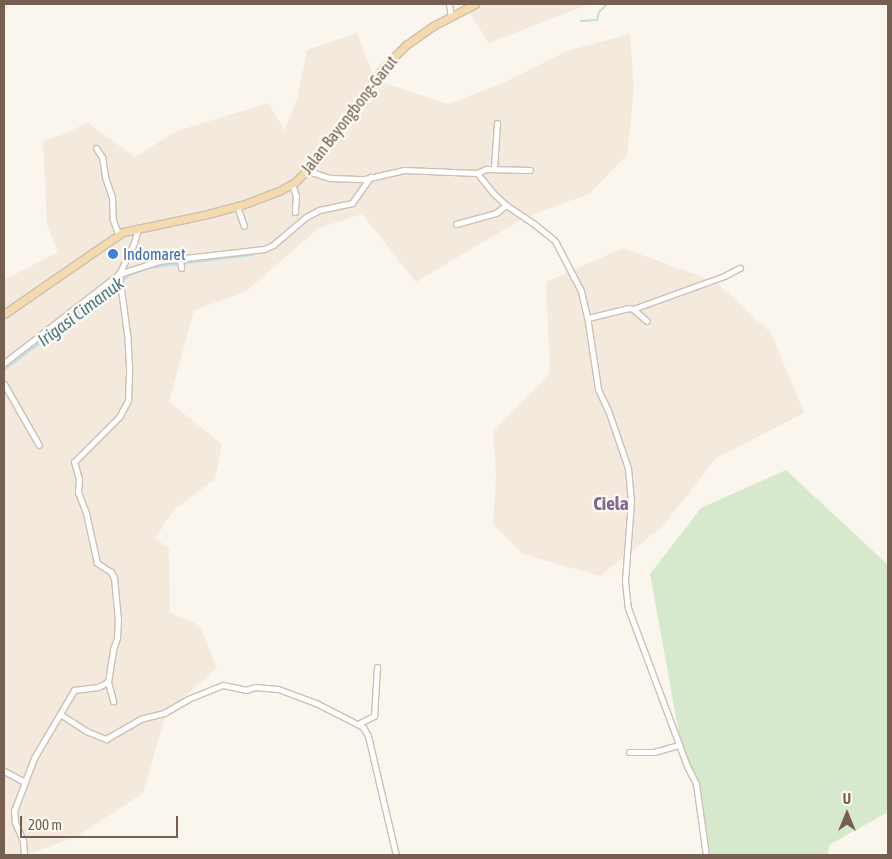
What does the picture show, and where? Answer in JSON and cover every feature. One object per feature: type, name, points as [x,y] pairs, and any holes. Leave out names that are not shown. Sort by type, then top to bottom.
[{"type":"main road","name":"Jalan Bayongbong-Garut","points":[[4,314],[118,234],[237,206],[292,184],[308,171],[384,67],[420,34],[475,4]]},
{"type":"street","points":[[449,4],[451,16]]},
{"type":"street","points":[[494,168],[498,123]]},
{"type":"street","points":[[96,148],[104,162],[105,176],[112,197],[113,220],[118,234]]},
{"type":"street","points":[[308,171],[330,178],[368,178],[404,170],[477,173],[483,169],[494,168],[530,170]]},
{"type":"street","points":[[477,173],[506,205],[533,222],[555,241],[574,276],[588,318],[598,389],[608,410],[630,478],[631,501],[625,581],[628,608],[698,793],[706,855]]},
{"type":"street","points":[[4,363],[119,275],[159,261],[181,263],[273,245],[306,217],[319,210],[352,203],[368,178]]},
{"type":"street","points":[[292,184],[296,194],[296,212]]},
{"type":"street","points":[[456,224],[496,213],[506,205]]},
{"type":"street","points":[[237,206],[244,226]]},
{"type":"street","points":[[113,701],[108,682],[113,648],[118,632],[114,578],[111,572],[97,563],[86,513],[78,492],[79,479],[74,462],[119,417],[128,401],[126,317],[119,275],[134,243],[138,228]]},
{"type":"street","points":[[588,318],[623,309],[633,309],[724,276],[740,268]]},
{"type":"street","points":[[633,309],[647,321]]},
{"type":"street","points":[[4,384],[39,445]]},
{"type":"street","points":[[360,724],[374,716],[377,667]]},
{"type":"street","points":[[24,855],[24,841],[15,822],[14,811],[34,758],[74,690],[98,687],[108,682]]},
{"type":"street","points":[[60,714],[101,739],[106,740],[140,719],[164,713],[208,690],[227,685],[243,689],[255,687],[278,689],[316,703],[360,724],[368,736],[396,855]]},
{"type":"street","points":[[629,752],[654,752],[679,745]]},
{"type":"street","points":[[4,771],[26,782]]},
{"type":"shaded area","points":[[464,4],[589,4],[489,43]]},
{"type":"shaded area","points":[[357,33],[375,80],[448,104],[501,84],[567,51],[630,34],[634,88],[627,155],[589,194],[525,217],[416,282],[362,214],[319,228],[245,292],[194,310],[169,402],[222,444],[215,479],[175,509],[155,538],[169,549],[170,613],[199,625],[217,668],[166,713],[143,793],[76,837],[25,855],[4,855],[4,280],[58,252],[47,225],[43,142],[88,123],[135,157],[177,131],[268,103],[285,131],[298,96],[307,50]]},
{"type":"shaded area","points":[[623,248],[716,282],[771,333],[804,413],[716,458],[663,526],[600,576],[523,554],[493,524],[496,474],[493,432],[550,373],[546,282]]},
{"type":"green space","points":[[786,470],[888,565],[888,812],[829,845],[828,855],[705,855],[696,784],[679,734],[650,574],[701,508]]},
{"type":"waterway","points":[[581,21],[597,20],[599,12],[607,4]]},
{"type":"waterway","name":"Irigasi Cimanuk","points":[[4,370],[130,275],[148,268],[252,255]]},
{"type":"place","name":"Indomaret","points":[[113,254]]},
{"type":"district","name":"Ciela","points":[[611,504]]}]
